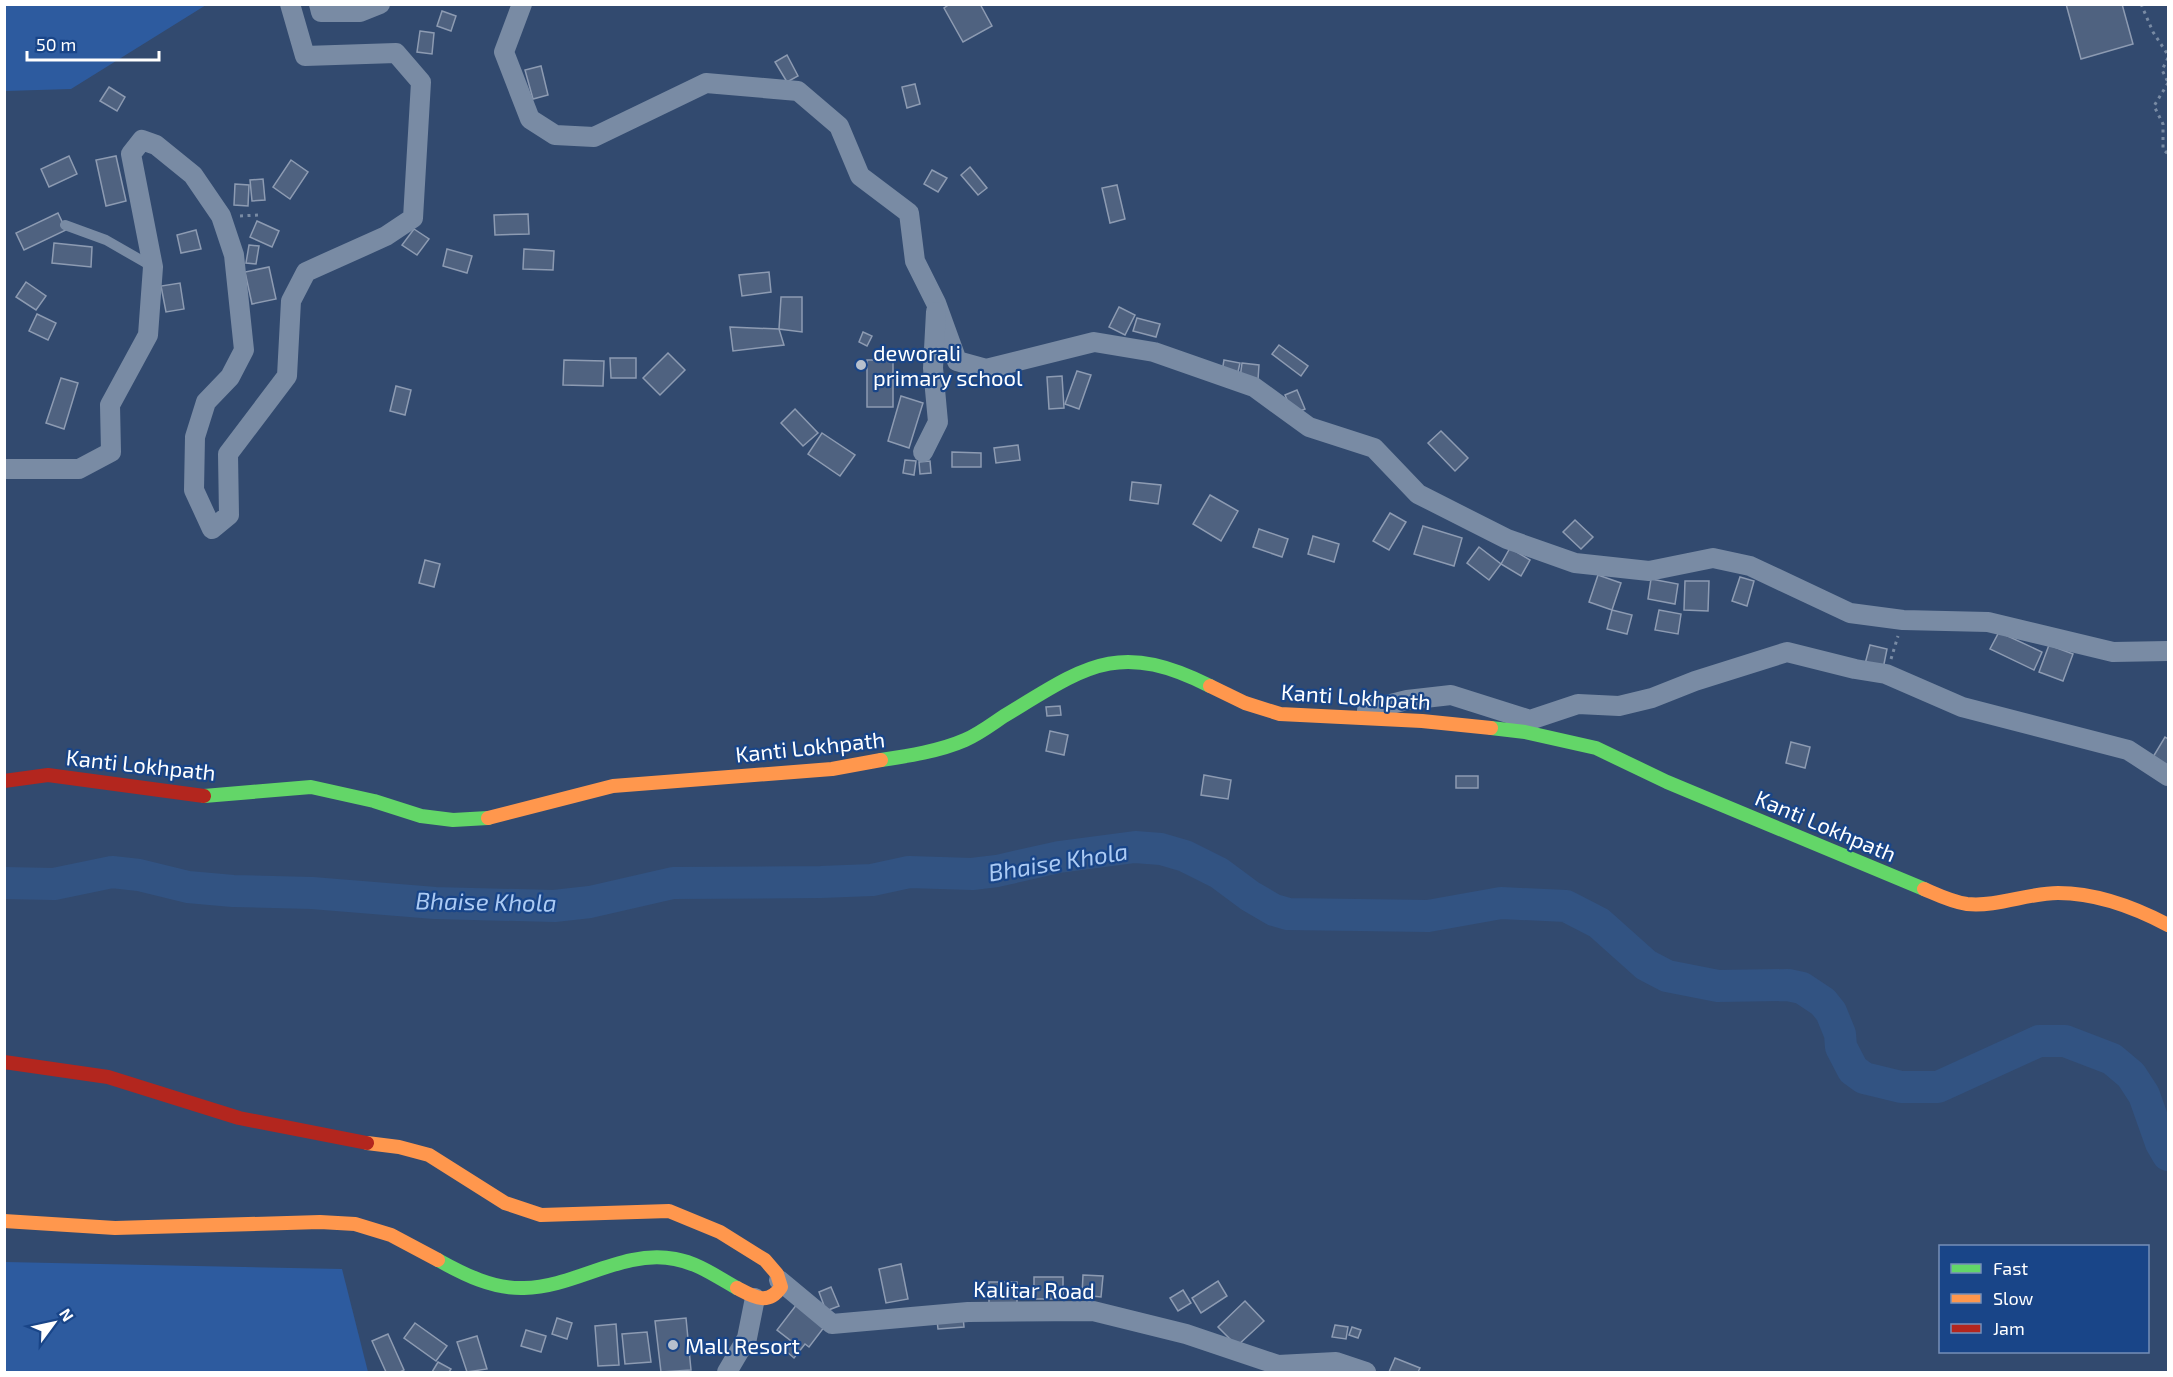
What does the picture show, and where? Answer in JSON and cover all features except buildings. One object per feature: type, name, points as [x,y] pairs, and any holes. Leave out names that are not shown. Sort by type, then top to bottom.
[{"type":"main road","name":"Kanti Lokhpath","points":[[4,781],[48,775],[200,796],[311,787],[374,801],[421,816],[453,820],[481,820],[613,786],[832,769],[900,757],[965,740],[1067,678],[1092,666],[1121,661],[1150,663],[1191,676],[1245,704],[1280,714],[1422,722],[1525,732],[1596,748],[1667,782],[1955,902],[1976,907],[2040,894],[2067,892],[2120,904],[2169,925]]},
{"type":"main road","points":[[4,1062],[108,1077],[240,1118],[344,1140],[399,1147],[429,1155],[505,1203],[541,1215],[669,1210],[720,1232],[765,1260],[779,1280],[781,1287],[774,1297],[763,1300],[755,1298],[694,1263],[665,1257],[640,1257],[615,1263],[565,1282],[535,1288],[478,1283],[394,1236],[373,1227],[352,1224],[320,1222],[115,1228],[4,1221]]},
{"type":"street","points":[[4,469],[79,469],[111,452],[110,405],[148,335],[153,267],[131,154],[142,140],[156,145],[193,176],[221,216],[234,255],[244,350],[230,377],[206,402],[195,437],[194,490],[212,529],[230,515],[228,454],[287,376],[291,301],[306,272],[386,236],[413,218],[421,82],[396,54],[306,57],[290,4]]},
{"type":"street","points":[[319,4],[321,12],[360,12],[380,4]]},
{"type":"street","points":[[522,4],[504,52],[530,119],[555,135],[594,137],[706,83],[798,91],[839,126],[860,176],[909,213],[915,261],[936,303],[957,361],[986,369],[1094,342],[1154,352],[1254,387],[1309,427],[1374,448],[1418,494],[1507,539],[1575,563],[1649,571],[1713,558],[1750,566],[1850,613],[1903,620],[1988,622],[2114,652],[2169,651]]},
{"type":"street","points":[[923,452],[938,422],[933,368],[936,303]]},
{"type":"street","points":[[1336,717],[1407,700],[1451,695],[1530,720],[1578,704],[1619,706],[1653,698],[1695,681],[1787,652],[1855,669],[1886,674],[1962,707],[2128,750],[2169,776]]},
{"type":"street","name":"Kalitar Road","points":[[779,1280],[832,1324],[968,1312],[1093,1311],[1186,1334],[1278,1365],[1336,1362],[1366,1372]]},
{"type":"street","points":[[727,1372],[747,1338],[755,1298]]},
{"type":"lane","points":[[65,225],[106,240],[153,267]]},
{"type":"path","points":[[2141,4],[2153,32],[2169,56],[2162,70],[2169,82],[2154,106],[2163,124],[2163,149],[2169,154]]},
{"type":"path","points":[[1886,674],[1903,620]]},
{"type":"shaded area","points":[[4,5],[206,5],[71,89],[5,91]]},
{"type":"shaded area","points":[[5,1262],[342,1269],[368,1372],[5,1372]]},
{"type":"waterway","name":"Bhaise Khola","points":[[4,883],[54,884],[112,872],[139,875],[188,887],[233,891],[312,893],[435,903],[554,906],[590,902],[673,883],[872,880],[909,872],[972,874],[997,871],[1059,857],[1135,847],[1161,849],[1185,856],[1219,873],[1250,896],[1274,910],[1288,914],[1428,916],[1501,903],[1566,906],[1599,923],[1646,965],[1667,976],[1718,986],[1788,985],[1802,988],[1823,1002],[1831,1012],[1840,1034],[1841,1047],[1853,1070],[1864,1078],[1901,1087],[1938,1087],[2039,1041],[2065,1041],[2112,1059],[2131,1075],[2144,1095],[2161,1143],[2168,1155]]},
{"type":"traffic: fast","points":[[881,760],[935,750],[965,740],[1057,684],[1103,665],[1125,662],[1150,664],[1178,672],[1210,686]]},
{"type":"traffic: fast","points":[[1491,728],[1525,732],[1596,748],[1667,782],[1924,889]]},
{"type":"traffic: fast","points":[[204,796],[311,787],[374,801],[421,816],[453,820],[488,818]]},
{"type":"traffic: fast","points":[[438,1260],[490,1284],[524,1288],[562,1282],[636,1259],[655,1257],[675,1259],[699,1267],[737,1288]]},
{"type":"traffic: slow","points":[[1210,686],[1245,703],[1280,714],[1422,721],[1491,728]]},
{"type":"traffic: slow","points":[[488,818],[613,786],[832,769],[881,760]]},
{"type":"traffic: slow","points":[[1924,889],[1950,900],[1967,904],[1990,904],[2058,893],[2087,895],[2129,907],[2168,925]]},
{"type":"traffic: slow","points":[[367,1143],[399,1147],[429,1155],[505,1203],[541,1215],[669,1211],[720,1232],[765,1260],[777,1274],[781,1287],[776,1293],[766,1298],[755,1297],[737,1288]]},
{"type":"traffic: slow","points":[[4,1221],[115,1228],[320,1222],[355,1224],[391,1235],[438,1260]]},
{"type":"traffic: jam","points":[[4,781],[48,775],[204,796]]},
{"type":"traffic: jam","points":[[4,1062],[108,1077],[239,1118],[367,1143]]},
{"type":"place","name":"deworali primary school","points":[[861,365]]},
{"type":"place","name":"Mall Resort","points":[[673,1345]]}]
